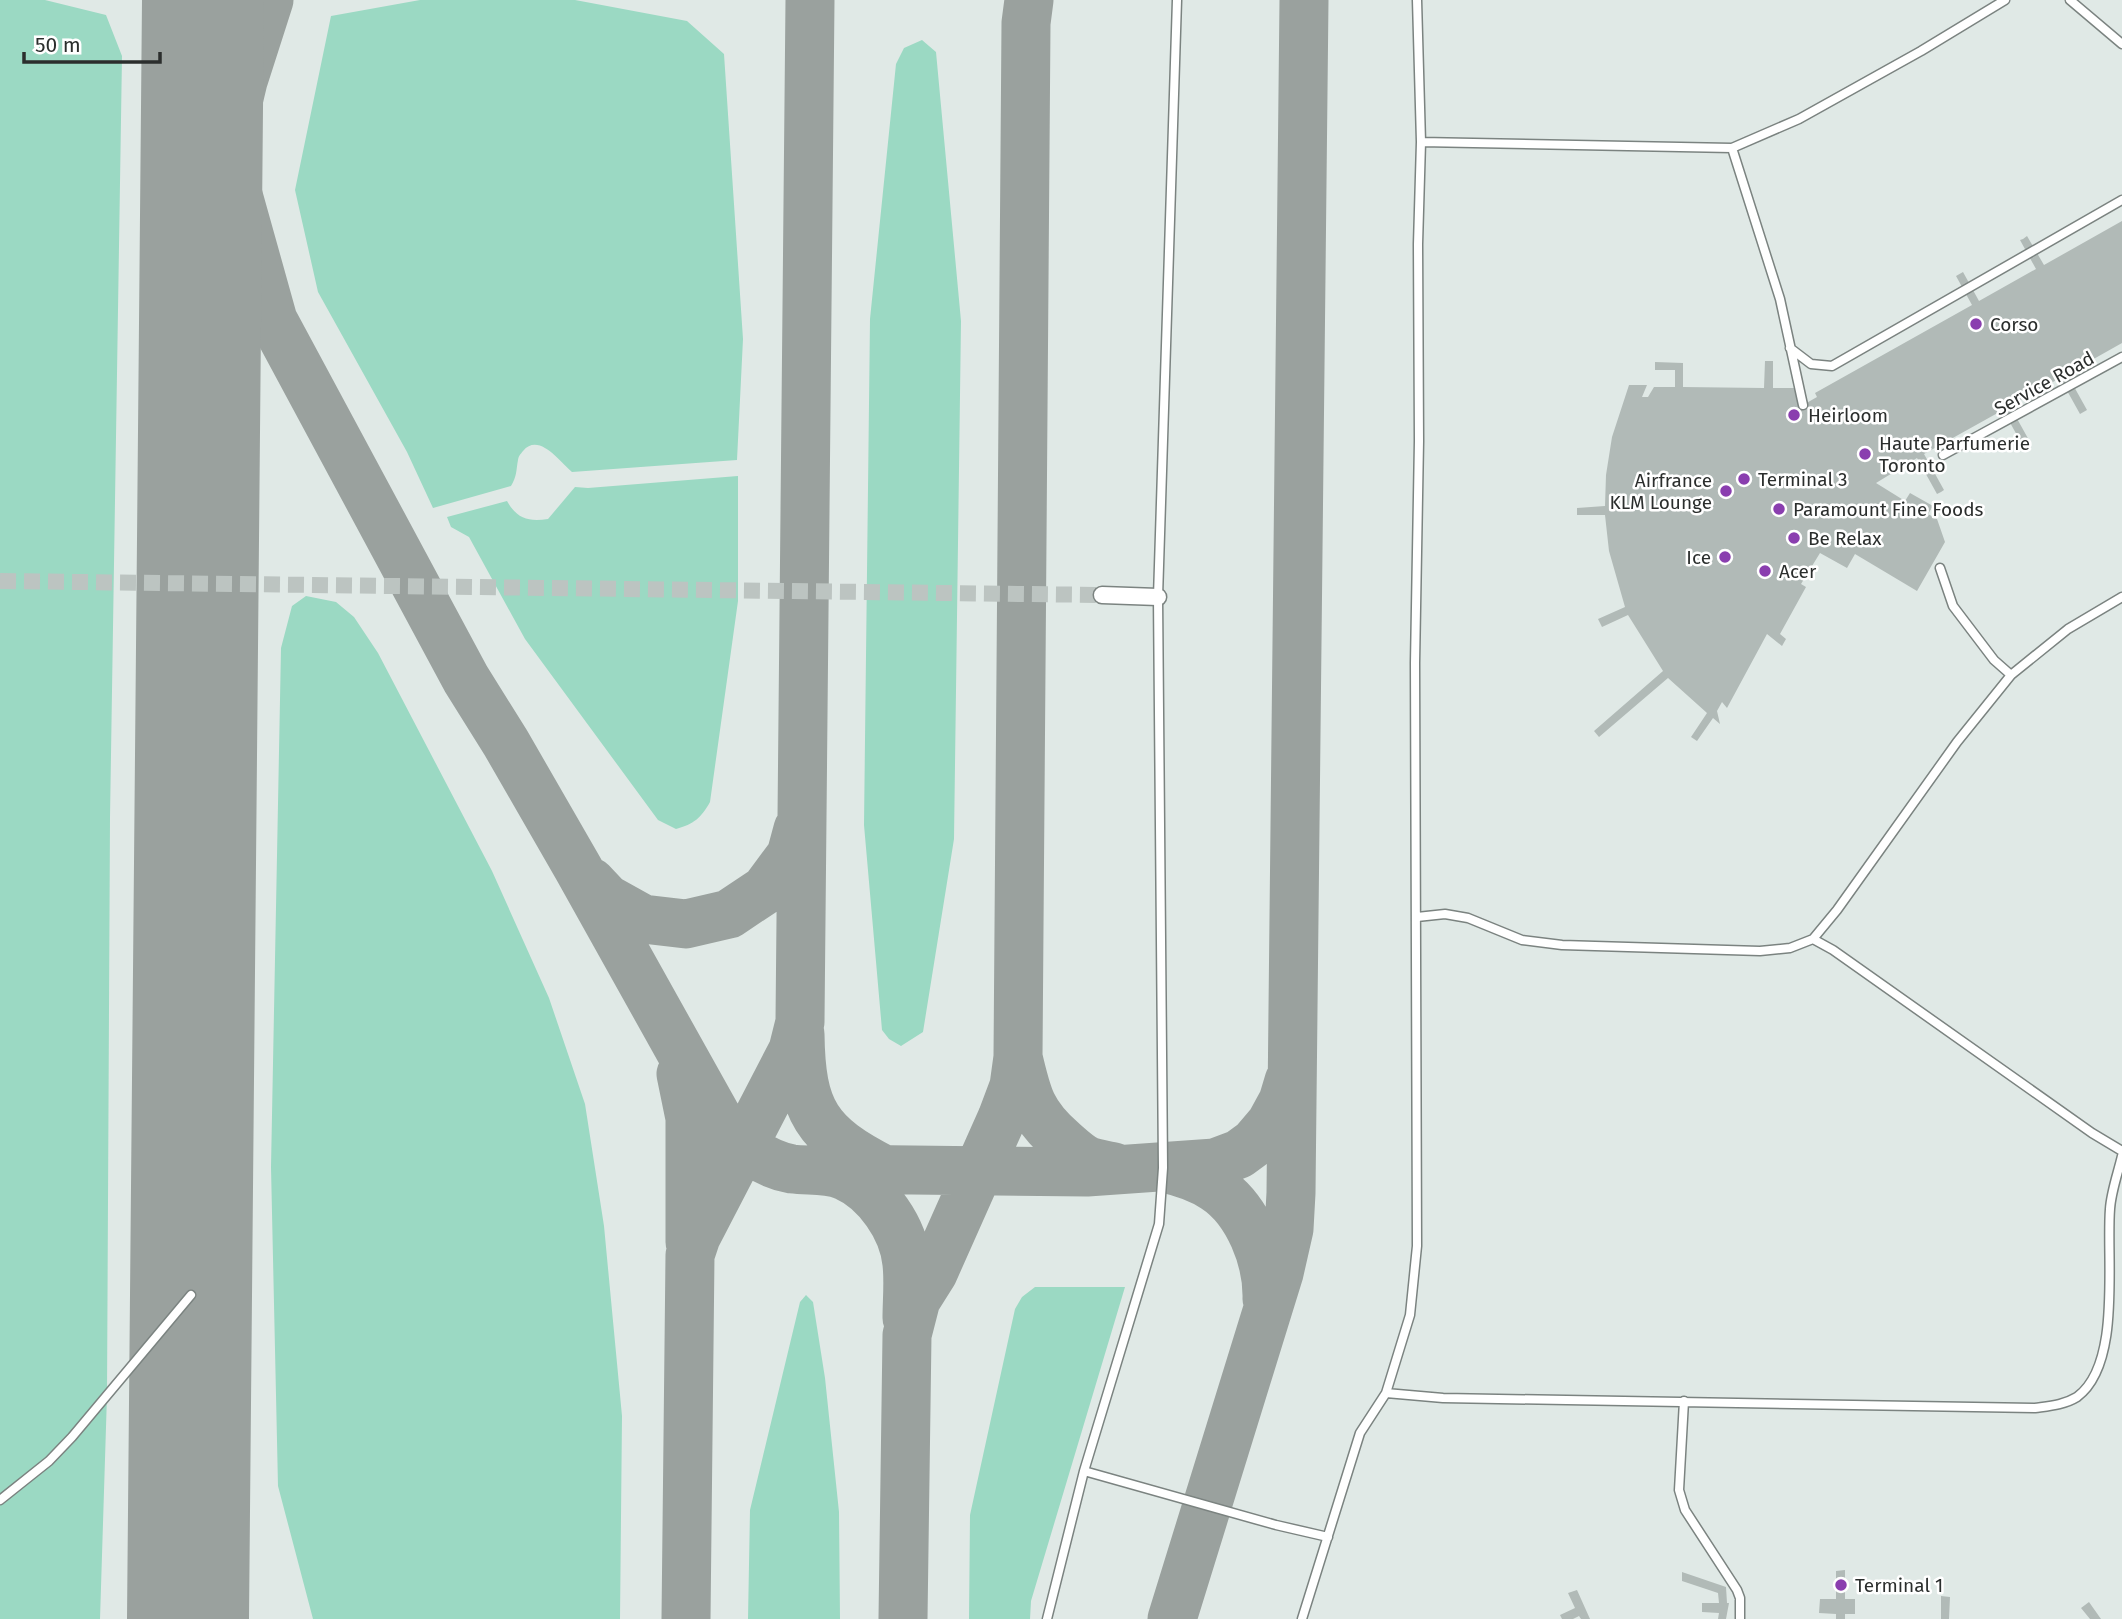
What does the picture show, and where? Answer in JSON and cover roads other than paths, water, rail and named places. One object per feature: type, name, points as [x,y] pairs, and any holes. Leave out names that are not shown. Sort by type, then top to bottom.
[{"type":"street","points":[[1102,595],[1158,597]]},
{"type":"lane","points":[[1047,1619],[1084,1471],[1159,1224],[1163,1155],[1158,597],[1177,0]]},
{"type":"lane","points":[[1302,1619],[1360,1433],[1386,1393],[1410,1315],[1417,1246],[1415,663],[1421,142],[1417,0]]},
{"type":"lane","points":[[1421,142],[1732,148],[1799,119],[1921,51],[2005,0]]},
{"type":"lane","points":[[2070,0],[2122,44]]},
{"type":"lane","points":[[1732,148],[1767,252],[1803,405]]},
{"type":"lane","points":[[1790,348],[1811,364],[1832,366],[2122,200]]},
{"type":"lane","name":"Service Road","points":[[1943,455],[2122,357]]},
{"type":"lane","points":[[1940,568],[1953,606],[1994,660],[2011,676]]},
{"type":"lane","points":[[1417,917],[1445,915],[1468,918],[1522,940],[1562,945],[1760,951],[1790,948],[1813,939],[1837,910],[1957,742],[2011,676],[2068,629],[2122,597]]},
{"type":"lane","points":[[1813,939],[1833,950],[2092,1133],[2122,1151]]},
{"type":"lane","points":[[1386,1393],[1443,1398],[2035,1408],[2059,1405],[2078,1396],[2094,1376],[2105,1348],[2109,1298],[2110,1207],[2122,1156]]},
{"type":"lane","points":[[0,1500],[49,1461],[72,1437],[191,1294]]},
{"type":"lane","points":[[1684,1401],[1679,1490],[1694,1527],[1737,1590],[1740,1598],[1740,1619]]},
{"type":"lane","points":[[1084,1471],[1328,1537]]},
{"type":"tunnel","points":[[0,581],[1102,595]]},
{"type":"place","name":"Corso","points":[[1976,324]]},
{"type":"place","name":"Heirloom","points":[[1794,415]]},
{"type":"place","name":"Haute Parfumerie Toronto","points":[[1865,454]]},
{"type":"place","name":"Terminal 3","points":[[1744,479]]},
{"type":"place","name":"Airfrance KLM Lounge","points":[[1726,491]]},
{"type":"place","name":"Paramount Fine Foods","points":[[1779,509]]},
{"type":"place","name":"Be Relax","points":[[1794,538]]},
{"type":"place","name":"Ice","points":[[1725,557]]},
{"type":"place","name":"Acer","points":[[1765,571]]},
{"type":"place","name":"Terminal 1","points":[[1841,1585]]}]
